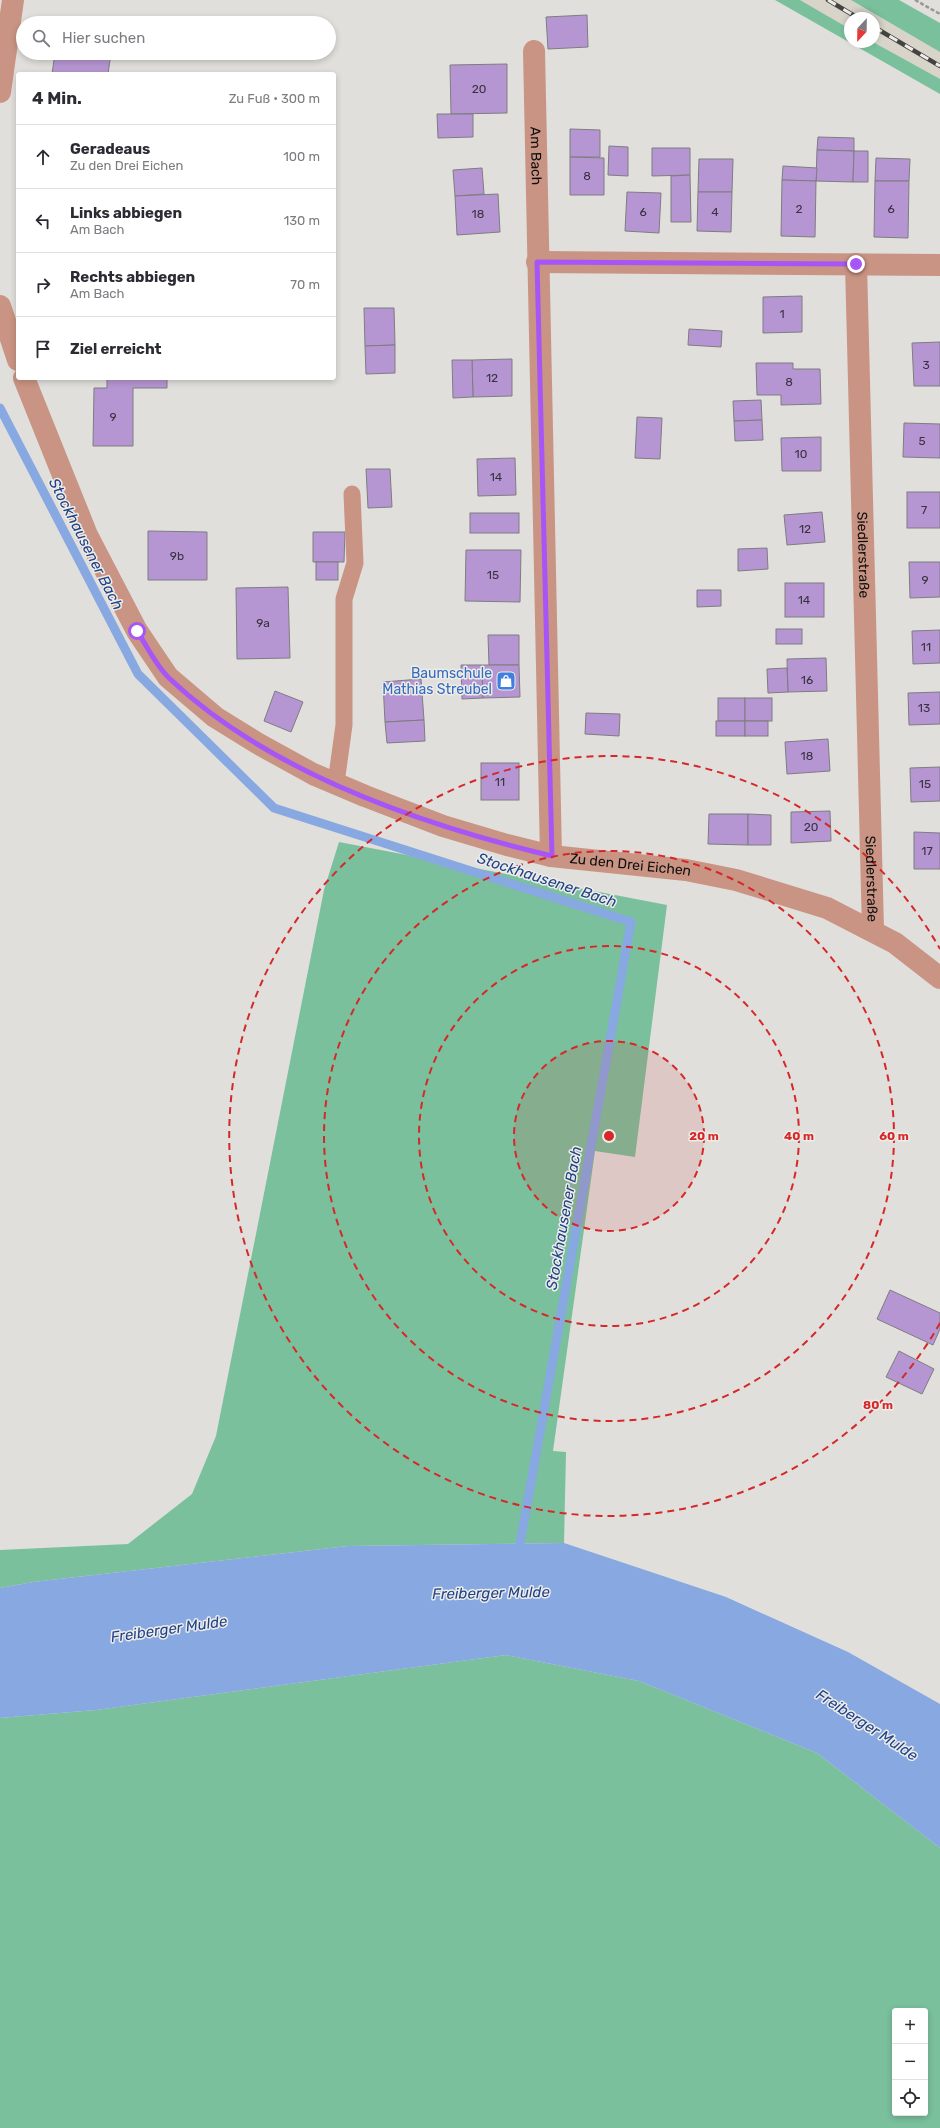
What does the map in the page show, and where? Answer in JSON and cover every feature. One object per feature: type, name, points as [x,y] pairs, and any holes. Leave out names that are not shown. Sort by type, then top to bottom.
[{"type":"street","points":[[0,92],[13,0]]},
{"type":"street","name":"Am Bach","points":[[534,50],[537,262],[552,856]]},
{"type":"street","points":[[537,262],[940,265]]},
{"type":"street","name":"Siedlerstraße","points":[[856,264],[873,930]]},
{"type":"street","points":[[0,306],[16,354]]},
{"type":"street","name":"Zu den Drei Eichen","points":[[25,380],[87,535],[137,631],[168,677],[215,716],[257,743],[313,774],[443,826],[507,845],[552,856],[686,870],[736,880],[827,908],[873,930],[895,943],[940,978]]},
{"type":"lane","points":[[336,783],[344,725],[344,599],[355,563],[352,494]]},
{"type":"path","points":[[916,0],[940,14]]},
{"type":"shaded area","points":[[800,0],[851,0],[872,12],[844,12],[844,26]]},
{"type":"shaded area","points":[[880,17],[940,52],[940,79],[880,46]]},
{"type":"green space","points":[[775,0],[800,0],[844,26],[844,39]]},
{"type":"green space","points":[[851,0],[899,0],[940,23],[940,52],[880,17],[880,12],[872,12]]},
{"type":"green space","points":[[880,46],[940,79],[940,94],[859,48],[880,48]]},
{"type":"green space","points":[[339,842],[667,905],[635,1157],[595,1151],[553,1451],[566,1452],[564,1543],[348,1546],[33,1582],[0,1588],[0,1550],[128,1544],[192,1494],[216,1436],[324,890]]},
{"type":"green space","points":[[506,1655],[639,1681],[817,1753],[940,1848],[940,2128],[0,2128],[0,1718],[96,1710]]},
{"type":"water","name":"Freiberger Mulde","points":[[564,1543],[726,1597],[848,1652],[940,1704],[940,1848],[817,1753],[639,1681],[506,1655],[96,1710],[0,1718],[0,1588],[33,1582],[348,1546]]},
{"type":"building","points":[[587,15],[588,47],[548,49],[546,17]]},
{"type":"building","points":[[54,60],[110,60],[108,72],[52,72]]},
{"type":"building","points":[[507,64],[507,113],[451,114],[450,65]]},
{"type":"building","points":[[437,114],[473,114],[473,137],[438,138]]},
{"type":"building","points":[[570,129],[600,130],[600,157],[570,157]]},
{"type":"building","points":[[818,137],[854,138],[854,151],[817,150]]},
{"type":"building","points":[[609,146],[628,147],[628,176],[608,175]]},
{"type":"building","points":[[652,148],[690,148],[690,175],[652,176]]},
{"type":"building","points":[[817,150],[854,151],[853,182],[816,181]]},
{"type":"building","points":[[854,151],[868,151],[868,182],[853,182]]},
{"type":"building","points":[[570,157],[604,158],[604,195],[570,195]]},
{"type":"building","points":[[876,158],[910,159],[909,181],[875,181]]},
{"type":"building","points":[[699,159],[733,159],[732,192],[698,192]]},
{"type":"building","points":[[783,166],[817,168],[816,181],[782,180]]},
{"type":"building","points":[[482,168],[484,194],[455,196],[453,170]]},
{"type":"building","points":[[690,175],[691,222],[671,222],[671,176]]},
{"type":"building","points":[[782,180],[816,181],[815,237],[781,236]]},
{"type":"building","points":[[875,181],[909,181],[908,238],[874,237]]},
{"type":"building","points":[[627,192],[661,193],[659,233],[625,231]]},
{"type":"building","points":[[698,192],[732,192],[731,232],[697,231]]},
{"type":"building","points":[[498,194],[500,232],[457,235],[455,196]]},
{"type":"building","points":[[802,296],[802,332],[763,333],[763,297]]},
{"type":"building","points":[[364,308],[394,308],[395,345],[365,346]]},
{"type":"building","points":[[689,329],[722,331],[721,347],[688,345]]},
{"type":"building","points":[[940,342],[940,386],[914,386],[912,343]]},
{"type":"building","points":[[395,345],[395,373],[366,374],[365,346]]},
{"type":"building","points":[[512,359],[512,396],[473,397],[472,360]]},
{"type":"building","points":[[452,360],[472,360],[473,397],[453,398]]},
{"type":"building","points":[[756,363],[793,363],[793,369],[820,369],[821,404],[781,405],[781,395],[757,395]]},
{"type":"building","points":[[107,380],[167,380],[167,388],[133,388],[133,446],[93,446],[94,388],[107,388]]},
{"type":"building","points":[[761,400],[762,420],[734,421],[733,401]]},
{"type":"building","points":[[637,417],[662,418],[660,459],[635,458]]},
{"type":"building","points":[[762,420],[763,440],[735,441],[734,421]]},
{"type":"building","points":[[904,423],[940,424],[940,458],[903,457]]},
{"type":"building","points":[[821,437],[821,471],[782,471],[781,438]]},
{"type":"building","points":[[515,458],[516,495],[478,496],[477,459]]},
{"type":"building","points":[[366,469],[390,469],[392,507],[368,508]]},
{"type":"building","points":[[907,492],[940,492],[940,528],[907,528]]},
{"type":"building","points":[[822,512],[825,542],[787,545],[784,515]]},
{"type":"building","points":[[470,513],[519,513],[519,533],[470,533]]},
{"type":"building","points":[[148,531],[207,532],[207,580],[148,580]]},
{"type":"building","points":[[313,532],[345,532],[344,562],[313,562]]},
{"type":"building","points":[[767,548],[768,569],[738,571],[738,549]]},
{"type":"building","points":[[466,550],[521,550],[520,602],[465,601]]},
{"type":"building","points":[[316,562],[338,562],[338,580],[316,580]]},
{"type":"building","points":[[909,562],[940,562],[940,597],[910,598]]},
{"type":"building","points":[[785,583],[824,583],[824,617],[785,617]]},
{"type":"building","points":[[288,587],[290,658],[237,659],[236,588]]},
{"type":"building","points":[[697,590],[721,590],[721,606],[697,607]]},
{"type":"building","points":[[776,629],[802,629],[802,644],[776,644]]},
{"type":"building","points":[[940,630],[940,663],[913,664],[912,631]]},
{"type":"building","points":[[488,635],[519,635],[519,665],[489,665]]},
{"type":"building","points":[[826,658],[827,691],[788,692],[787,659]]},
{"type":"building","points":[[461,665],[482,665],[483,698],[462,699]]},
{"type":"building","points":[[482,665],[519,665],[520,697],[483,698]]},
{"type":"building","points":[[787,668],[788,692],[768,693],[767,669]]},
{"type":"building","points":[[421,679],[424,720],[385,722],[383,682]]},
{"type":"building","points":[[275,691],[303,702],[291,732],[264,721]]},
{"type":"building","points":[[940,692],[940,724],[909,725],[908,693]]},
{"type":"building","points":[[718,698],[745,698],[745,721],[718,721]]},
{"type":"building","points":[[745,698],[772,698],[772,721],[745,721]]},
{"type":"building","points":[[586,713],[620,714],[619,736],[585,734]]},
{"type":"building","points":[[424,720],[425,741],[387,743],[385,722]]},
{"type":"building","points":[[716,721],[745,721],[745,736],[716,736]]},
{"type":"building","points":[[745,721],[768,721],[768,736],[745,736]]},
{"type":"building","points":[[828,739],[830,771],[787,774],[785,742]]},
{"type":"building","points":[[481,763],[519,763],[519,800],[481,800]]},
{"type":"building","points":[[940,767],[940,801],[911,802],[910,768]]},
{"type":"building","points":[[830,811],[831,841],[791,843],[791,812]]},
{"type":"building","points":[[709,814],[748,814],[748,845],[708,844]]},
{"type":"building","points":[[748,814],[771,815],[771,845],[748,845]]},
{"type":"building","points":[[914,832],[940,833],[940,869],[914,869]]},
{"type":"building","points":[[890,1290],[940,1313],[940,1329],[933,1345],[877,1319]]},
{"type":"building","points":[[899,1351],[934,1369],[922,1394],[886,1377]]},
{"type":"waterway","name":"Stockhausener Bach","points":[[0,408],[138,674],[274,808],[631,922],[520,1544],[520,1556]]},
{"type":"railway","points":[[828,0],[848,12]]},
{"type":"railway","points":[[880,31],[940,66]]},
{"type":"place","name":"Baumschule Mathias Streubel","points":[[506,681]]},
{"type":"route","points":[[137,631],[168,677],[215,716],[257,743],[313,774],[443,826],[507,845],[552,856],[537,262],[856,264]]}]
